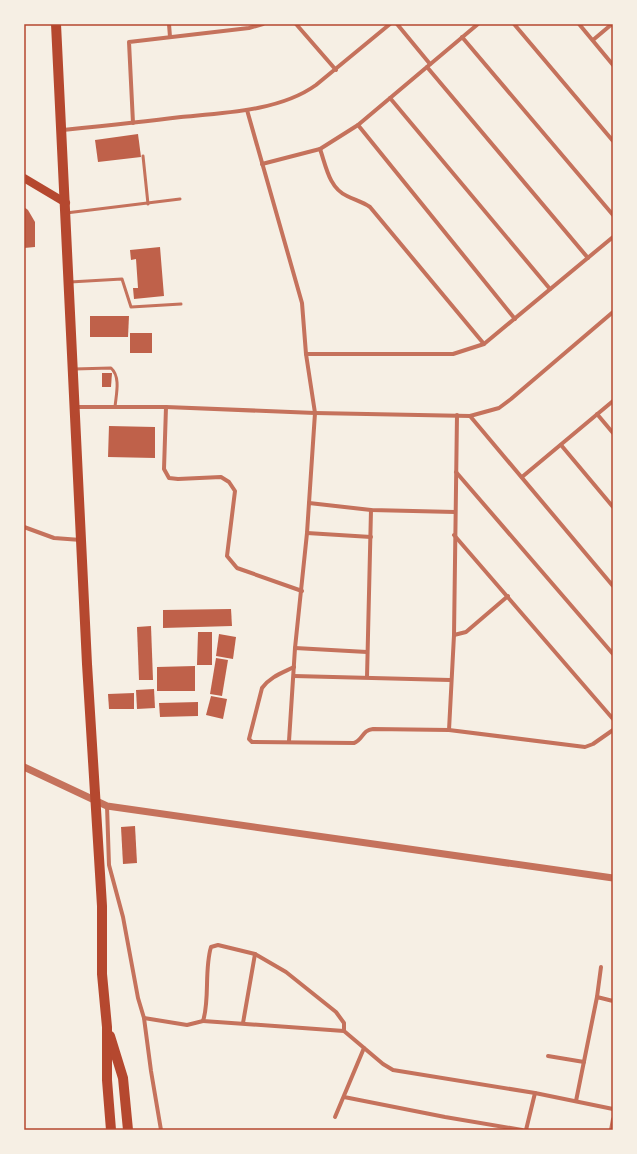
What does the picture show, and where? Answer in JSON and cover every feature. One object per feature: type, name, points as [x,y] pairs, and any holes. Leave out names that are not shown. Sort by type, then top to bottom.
[{"type":"highway","points":[[56,24],[76,407],[79,539],[102,906],[102,974],[107,1027],[107,1080],[112,1130]]},
{"type":"highway","points":[[107,1027],[123,1078],[128,1130]]},
{"type":"main road","points":[[24,178],[66,208]]},
{"type":"street","points":[[169,24],[170,37]]},
{"type":"street","points":[[133,122],[129,42],[249,28],[263,24]]},
{"type":"street","points":[[296,24],[336,70]]},
{"type":"street","points":[[62,130],[247,110],[292,98],[306,92],[336,70],[390,24]]},
{"type":"street","points":[[398,24],[428,65],[588,258]]},
{"type":"street","points":[[262,164],[320,149],[358,125],[478,24]]},
{"type":"street","points":[[514,24],[613,141]]},
{"type":"street","points":[[579,24],[613,65]]},
{"type":"street","points":[[593,40],[612,24]]},
{"type":"street","points":[[462,37],[613,215]]},
{"type":"street","points":[[390,98],[550,289]]},
{"type":"street","points":[[247,110],[302,303],[306,354],[315,413],[307,533],[295,648],[290,742]]},
{"type":"street","points":[[358,125],[515,319]]},
{"type":"street","points":[[320,149],[334,185],[346,196],[363,202],[370,207],[484,344]]},
{"type":"street","points":[[306,354],[453,354],[484,344],[613,237]]},
{"type":"street","points":[[76,407],[166,407],[315,413],[470,416],[499,408],[613,312]]},
{"type":"street","points":[[522,477],[613,401]]},
{"type":"street","points":[[166,407],[164,469],[168,478],[178,480],[220,477],[229,482],[235,491],[227,556],[231,563],[236,568],[302,591]]},
{"type":"street","points":[[597,414],[613,433]]},
{"type":"street","points":[[449,730],[450,680],[454,635],[454,534],[457,415]]},
{"type":"street","points":[[470,416],[613,586]]},
{"type":"street","points":[[561,445],[613,507]]},
{"type":"street","points":[[456,472],[613,654]]},
{"type":"street","points":[[308,503],[371,510],[455,512]]},
{"type":"street","points":[[366,677],[371,510]]},
{"type":"street","points":[[24,527],[45,536],[63,539],[79,539]]},
{"type":"street","points":[[307,533],[371,537]]},
{"type":"street","points":[[454,534],[613,719]]},
{"type":"street","points":[[454,635],[466,632],[508,596]]},
{"type":"street","points":[[295,648],[367,652]]},
{"type":"street","points":[[294,667],[266,682],[262,688],[249,739],[256,744],[290,742],[354,743],[357,742],[364,732],[373,729],[449,730],[585,747],[593,744],[613,730]]},
{"type":"street","points":[[294,676],[450,680]]},
{"type":"street","points":[[24,767],[106,806],[613,878]]},
{"type":"street","points":[[106,806],[109,865],[123,917],[138,998],[144,1018],[161,1130]]},
{"type":"street","points":[[203,1021],[206,1014],[206,989],[211,947],[218,945],[255,954],[286,972],[336,1012],[344,1023],[344,1031]]},
{"type":"street","points":[[243,1023],[255,954]]},
{"type":"street","points":[[576,1101],[597,997],[601,968]]},
{"type":"street","points":[[597,997],[613,1001]]},
{"type":"street","points":[[144,1018],[186,1025],[203,1021],[243,1023],[324,1031],[344,1031],[393,1070],[535,1093],[613,1109]]},
{"type":"street","points":[[335,1117],[364,1048]]},
{"type":"street","points":[[548,1056],[584,1062]]},
{"type":"street","points":[[526,1130],[535,1093]]},
{"type":"street","points":[[344,1097],[445,1117],[522,1130]]},
{"type":"street","points":[[610,1130],[613,1119]]},
{"type":"lane","points":[[143,156],[148,204]]},
{"type":"lane","points":[[66,208],[148,204],[180,199]]},
{"type":"lane","points":[[70,282],[122,278],[131,307],[181,304]]},
{"type":"lane","points":[[74,369],[111,368],[114,371],[117,380],[115,407]]},
{"type":"building","points":[[138,134],[141,157],[98,162],[95,140]]},
{"type":"building","points":[[24,207],[28,210],[35,222],[35,247],[24,248]]},
{"type":"building","points":[[160,247],[164,296],[134,299],[133,288],[138,288],[136,259],[131,260],[130,250]]},
{"type":"building","points":[[90,316],[129,316],[128,337],[90,337]]},
{"type":"building","points":[[130,333],[152,333],[152,353],[130,353]]},
{"type":"building","points":[[102,373],[112,373],[111,387],[102,387]]},
{"type":"building","points":[[109,426],[155,427],[155,458],[108,457]]},
{"type":"building","points":[[231,609],[232,626],[163,628],[163,610]]},
{"type":"building","points":[[151,626],[153,680],[139,680],[137,627]]},
{"type":"building","points":[[198,632],[212,632],[212,665],[197,665]]},
{"type":"building","points":[[219,634],[236,637],[233,659],[216,656]]},
{"type":"building","points":[[216,658],[228,660],[222,696],[210,694]]},
{"type":"building","points":[[195,666],[195,691],[157,691],[157,667]]},
{"type":"building","points":[[154,689],[155,708],[137,709],[136,690]]},
{"type":"building","points":[[134,693],[134,709],[109,709],[108,694]]},
{"type":"building","points":[[211,696],[227,699],[223,719],[206,715]]},
{"type":"building","points":[[198,702],[198,716],[160,717],[159,703]]},
{"type":"building","points":[[135,826],[137,863],[123,864],[121,827]]}]
